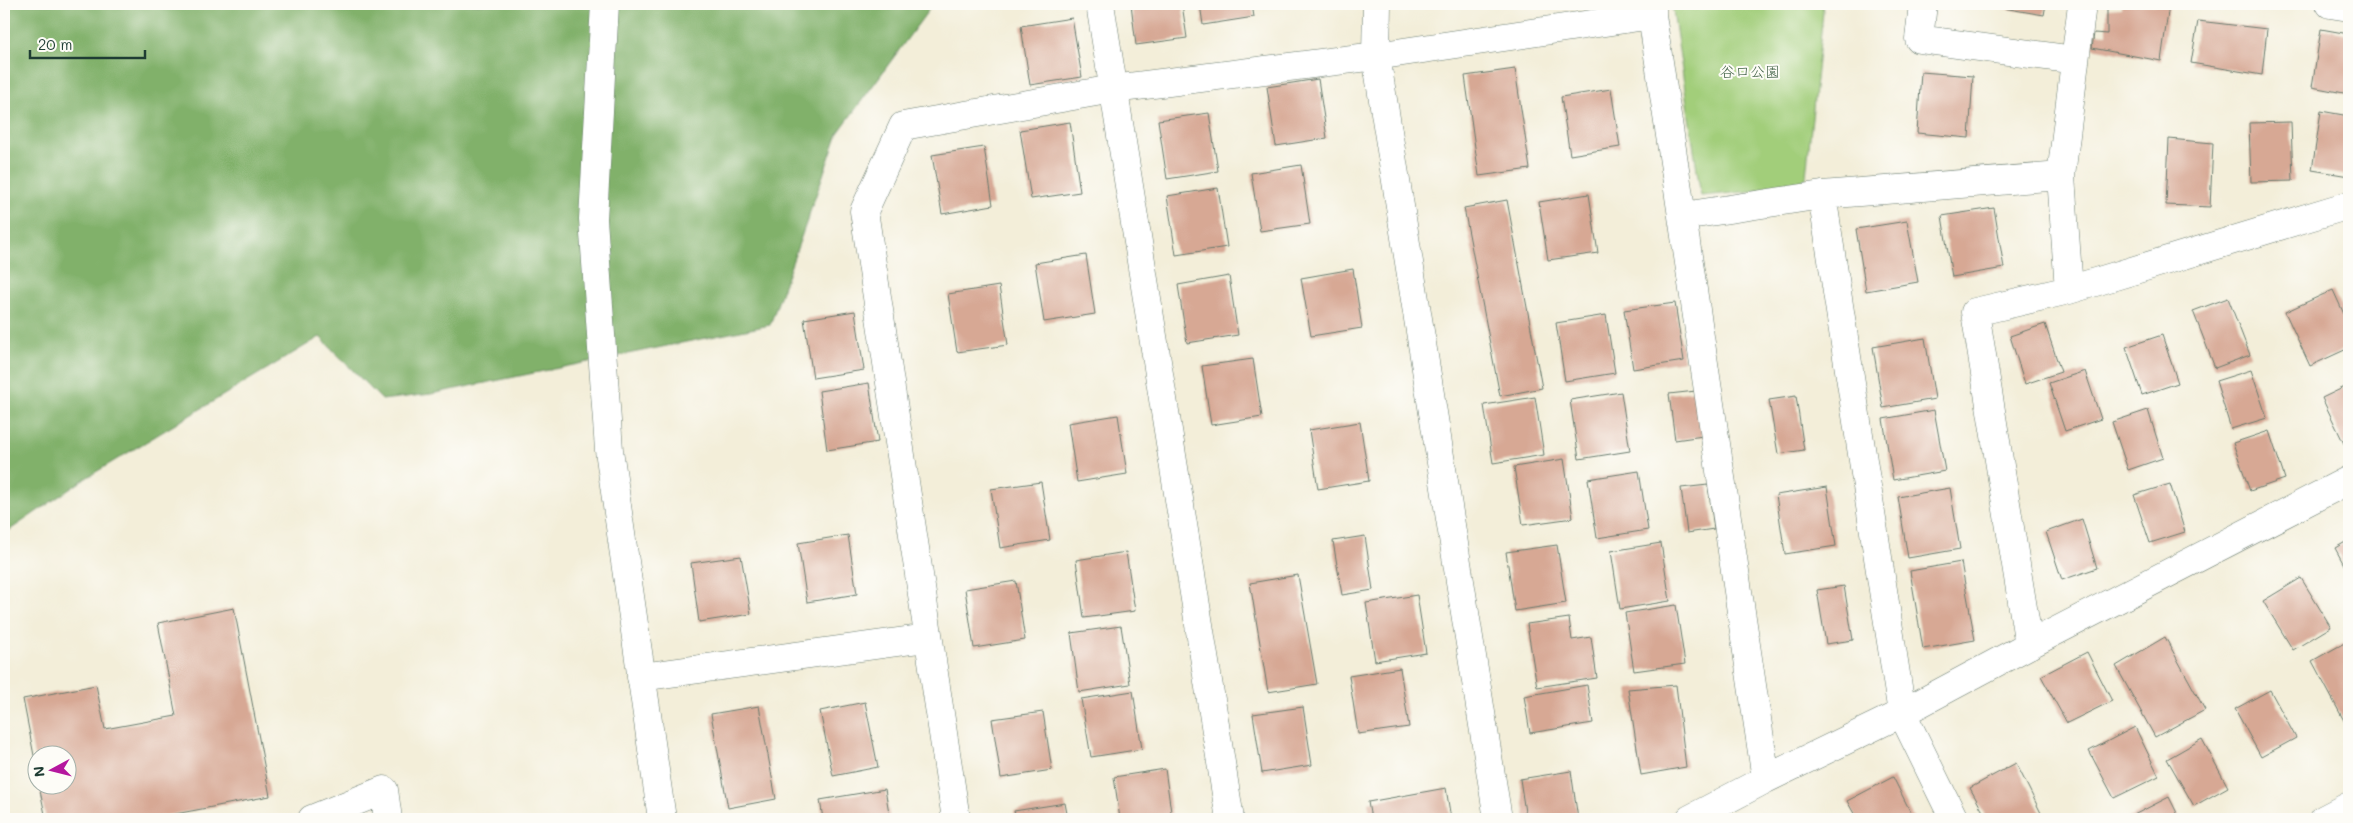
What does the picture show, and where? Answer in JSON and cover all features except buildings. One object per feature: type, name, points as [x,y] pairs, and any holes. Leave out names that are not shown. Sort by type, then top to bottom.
[{"type":"street","points":[[605,4],[593,219],[609,450],[662,819]]},
{"type":"street","points":[[1100,4],[1230,819]]},
{"type":"street","points":[[1377,4],[1376,56],[1498,819]]},
{"type":"street","points":[[1923,4],[1919,39],[2075,60]]},
{"type":"street","points":[[2069,290],[2061,176],[2082,4]]},
{"type":"street","points":[[2330,4],[2349,7]]},
{"type":"street","points":[[956,819],[864,211],[903,126],[1113,89],[1376,56],[1652,10],[1766,779]]},
{"type":"street","points":[[1682,216],[1822,195],[2061,176]]},
{"type":"street","points":[[1822,195],[1902,713],[1954,819]]},
{"type":"street","points":[[2029,645],[1975,312],[2069,290],[2349,205]]},
{"type":"street","points":[[1690,819],[1766,779],[1902,713],[2029,645],[2349,480]]},
{"type":"street","points":[[641,677],[928,638]]},
{"type":"street","points":[[312,819],[384,790],[388,819]]},
{"type":"street","points":[[2324,819],[2349,806]]},
{"type":"green space","points":[[4,4],[933,4],[838,133],[770,325],[431,394],[382,400],[320,337],[86,478],[4,534]]},
{"type":"green space","name":"谷口公園","points":[[1672,4],[1822,4],[1823,12],[1805,186],[1701,196]]}]
